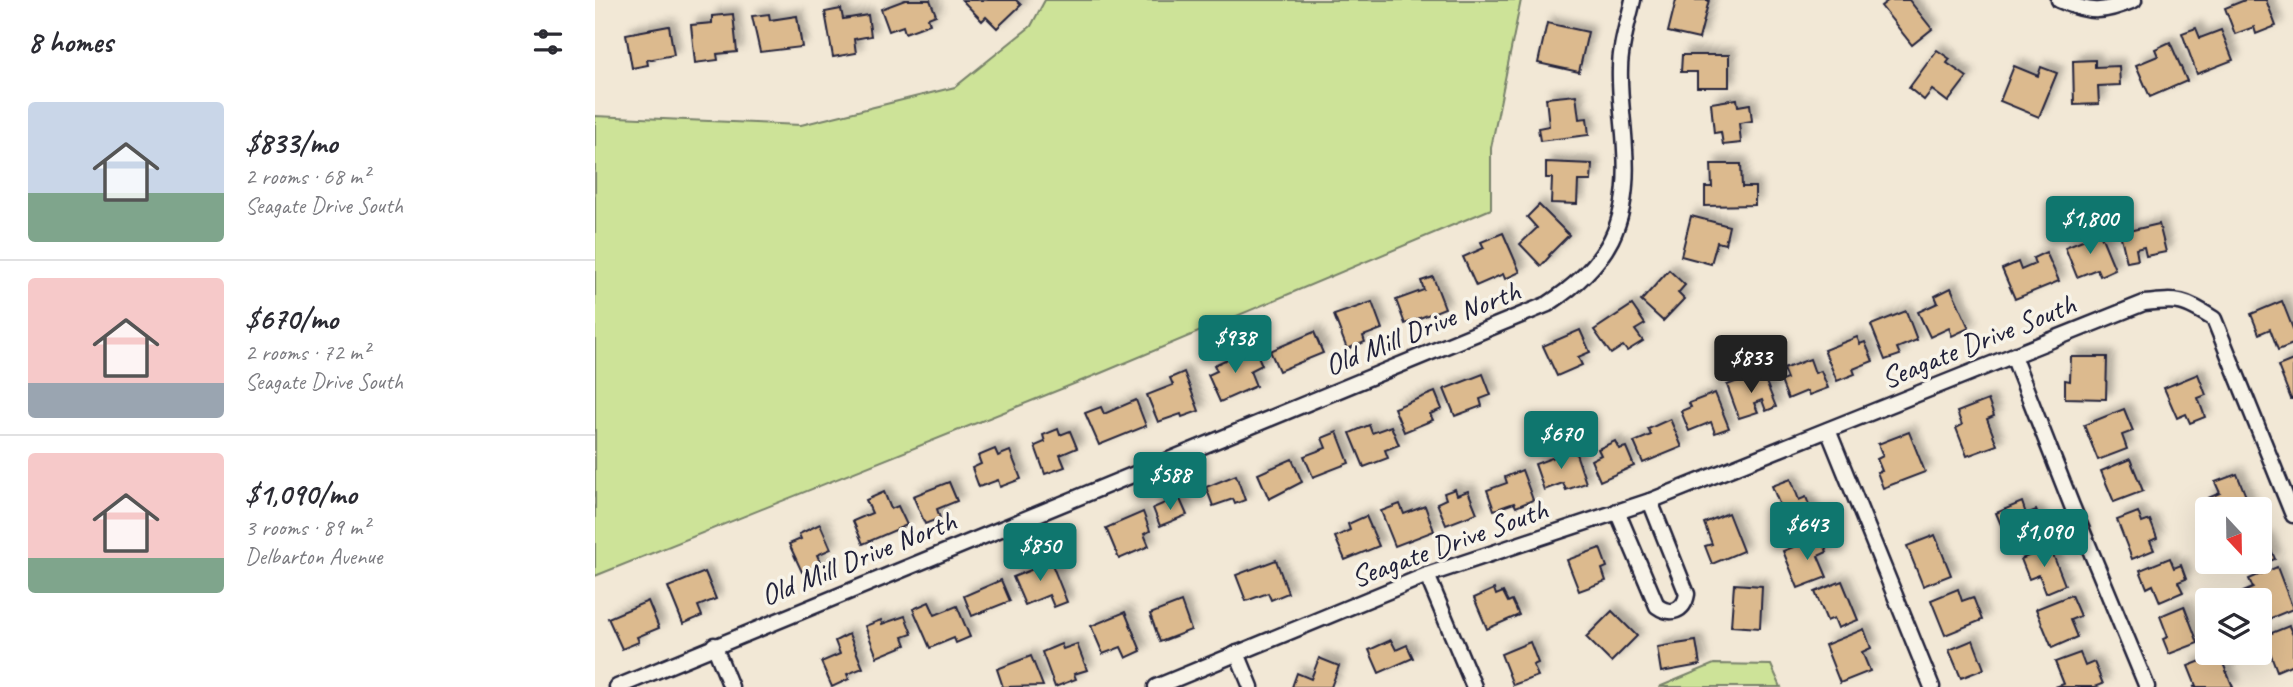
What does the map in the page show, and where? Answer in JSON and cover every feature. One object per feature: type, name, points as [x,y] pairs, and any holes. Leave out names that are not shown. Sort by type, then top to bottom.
[{"type":"street","name":"Old Mill Drive North","points":[[617,687],[1548,304],[1562,295],[1597,262],[1608,247],[1621,217],[1626,177],[1620,66],[1633,0]]},
{"type":"street","points":[[2060,0],[2077,8],[2108,11],[2134,0]]},
{"type":"street","name":"Seagate Drive South","points":[[1156,687],[1427,575],[1650,500],[2144,303],[2174,300],[2194,306],[2214,319],[2293,515]]},
{"type":"street","points":[[2013,356],[2147,687]]},
{"type":"street","points":[[1828,430],[1932,687]]},
{"type":"street","points":[[1617,511],[1657,606],[1664,611],[1678,610],[1683,607],[1687,594],[1650,500]]},
{"type":"street","points":[[1427,575],[1474,687]]},
{"type":"street","points":[[714,645],[731,687]]},
{"type":"street","points":[[1237,653],[1251,687]]},
{"type":"green space","points":[[1045,0],[1521,0],[1491,148],[1491,209],[1101,373],[595,576],[595,116],[801,125],[955,87],[1031,26]]},
{"type":"green space","points":[[1714,664],[1771,665],[1781,687],[1659,687]]},
{"type":"building","points":[[905,0],[930,0],[936,15],[928,18],[930,24],[905,33],[903,26],[889,31],[881,9]]},
{"type":"building","points":[[962,0],[1016,0],[1021,5],[997,28],[986,17],[982,21]]},
{"type":"building","points":[[1676,0],[1709,0],[1699,39],[1668,32]]},
{"type":"building","points":[[1889,0],[1909,0],[1932,29],[1912,45],[1881,6]]},
{"type":"building","points":[[2245,0],[2266,0],[2276,26],[2256,34],[2254,27],[2235,34],[2225,8]]},
{"type":"building","points":[[841,9],[843,19],[868,15],[871,36],[854,39],[856,53],[833,57],[825,12]]},
{"type":"building","points":[[733,14],[737,52],[717,54],[718,60],[695,63],[691,25],[712,23],[712,16]]},
{"type":"building","points":[[769,14],[770,20],[797,16],[802,47],[760,52],[752,16]]},
{"type":"building","points":[[1547,23],[1588,32],[1579,72],[1538,63]]},
{"type":"building","points":[[669,26],[674,55],[647,60],[648,65],[632,68],[626,34]]},
{"type":"building","points":[[2196,28],[2200,38],[2221,30],[2233,60],[2197,74],[2182,33]]},
{"type":"building","points":[[2170,42],[2187,81],[2150,97],[2136,65],[2158,56],[2155,49]]},
{"type":"building","points":[[1937,50],[1950,59],[1947,63],[1967,77],[1948,102],[1932,90],[1924,100],[1909,88]]},
{"type":"building","points":[[1682,55],[1729,55],[1729,87],[1697,87],[1697,72],[1681,72]]},
{"type":"building","points":[[2095,60],[2095,67],[2119,66],[2120,85],[2098,86],[2099,104],[2074,105],[2073,61]]},
{"type":"building","points":[[2014,66],[2038,76],[2041,67],[2057,73],[2039,117],[2000,101]]},
{"type":"building","points":[[1576,95],[1579,119],[1587,118],[1589,135],[1540,141],[1538,128],[1549,126],[1546,98]]},
{"type":"building","points":[[1737,99],[1738,106],[1750,104],[1752,121],[1739,123],[1741,143],[1723,145],[1721,132],[1714,133],[1711,103]]},
{"type":"building","points":[[1546,162],[1592,164],[1591,181],[1578,181],[1577,204],[1551,203],[1552,178],[1546,178]]},
{"type":"building","points":[[1711,164],[1741,164],[1742,187],[1755,187],[1755,205],[1705,206],[1705,187],[1712,187]]},
{"type":"building","points":[[1539,205],[1569,235],[1541,266],[1520,244],[1537,228],[1527,217]]},
{"type":"building","points":[[1691,216],[1729,226],[1725,244],[1717,242],[1711,264],[1681,256]]},
{"type":"building","points":[[2159,224],[2166,252],[2146,256],[2144,247],[2136,249],[2138,260],[2127,262],[2120,233]]},
{"type":"building","points":[[1503,233],[1520,272],[1505,279],[1503,274],[1476,286],[1463,257],[1484,248],[1481,242]]},
{"type":"building","points":[[2100,233],[2115,269],[2100,276],[2097,269],[2077,277],[2065,247]]},
{"type":"building","points":[[2046,252],[2059,281],[2015,299],[2002,269],[2018,262],[2021,270],[2035,264],[2033,258]]},
{"type":"building","points":[[1669,270],[1685,285],[1678,293],[1684,299],[1663,321],[1641,301]]},
{"type":"building","points":[[1433,277],[1445,308],[1405,324],[1396,300],[1424,290],[1421,281]]},
{"type":"building","points":[[1951,288],[1969,328],[1952,336],[1949,328],[1930,337],[1918,312],[1938,303],[1935,296]]},
{"type":"building","points":[[2282,301],[2293,329],[2293,344],[2278,350],[2270,329],[2259,334],[2251,314]]},
{"type":"building","points":[[1372,302],[1382,329],[1363,336],[1365,342],[1347,349],[1334,315]]},
{"type":"building","points":[[1632,305],[1645,324],[1635,330],[1643,341],[1627,351],[1623,346],[1611,354],[1594,330]]},
{"type":"building","points":[[1906,311],[1917,340],[1897,348],[1900,355],[1885,360],[1871,325]]},
{"type":"building","points":[[1580,330],[1590,352],[1578,357],[1582,365],[1557,376],[1543,346]]},
{"type":"building","points":[[1314,332],[1323,353],[1279,371],[1270,351]]},
{"type":"building","points":[[1857,337],[1860,344],[1865,342],[1873,361],[1853,369],[1855,374],[1837,381],[1824,350]]},
{"type":"building","points":[[1254,347],[1262,365],[1250,371],[1256,386],[1220,402],[1208,375],[1217,371],[1214,365]]},
{"type":"building","points":[[2071,357],[2107,357],[2106,399],[2065,398],[2065,380],[2070,381]]},
{"type":"building","points":[[1810,359],[1815,373],[1821,371],[1828,388],[1809,395],[1807,391],[1788,399],[1781,381],[1787,379],[1783,369]]},
{"type":"building","points":[[2293,360],[2293,399],[2291,399],[2278,366]]},
{"type":"building","points":[[1184,372],[1199,411],[1158,422],[1147,395],[1173,385],[1170,378]]},
{"type":"building","points":[[1762,372],[1776,407],[1766,411],[1762,400],[1754,403],[1758,412],[1739,418],[1727,385]]},
{"type":"building","points":[[1483,374],[1491,395],[1480,399],[1482,406],[1455,416],[1444,389]]},
{"type":"building","points":[[2198,374],[2206,395],[2198,398],[2205,417],[2190,423],[2186,414],[2177,418],[2164,388]]},
{"type":"building","points":[[1435,392],[1442,409],[1430,414],[1433,420],[1404,432],[1394,408]]},
{"type":"building","points":[[1715,393],[1729,428],[1715,433],[1711,422],[1689,431],[1681,411],[1691,407],[1689,403]]},
{"type":"building","points":[[1136,400],[1146,426],[1099,445],[1085,413],[1101,407],[1104,414]]},
{"type":"building","points":[[1988,400],[1994,416],[1987,419],[1997,445],[1967,456],[1956,428],[1962,425],[1957,412]]},
{"type":"building","points":[[2124,409],[2133,431],[2122,435],[2127,449],[2098,460],[2084,425]]},
{"type":"building","points":[[1670,419],[1682,447],[1643,463],[1634,442],[1651,435],[1648,429]]},
{"type":"building","points":[[1369,425],[1372,433],[1391,426],[1399,445],[1385,450],[1388,458],[1364,467],[1350,433]]},
{"type":"building","points":[[1058,429],[1060,435],[1070,431],[1077,448],[1060,455],[1065,467],[1045,474],[1035,446],[1045,442],[1043,435]]},
{"type":"building","points":[[1337,432],[1349,463],[1313,477],[1304,456],[1326,448],[1322,438]]},
{"type":"building","points":[[1909,432],[1925,472],[1883,488],[1877,472],[1882,471],[1877,459],[1883,456],[1878,444]]},
{"type":"building","points":[[1615,441],[1619,449],[1626,447],[1634,466],[1600,481],[1591,460],[1601,455],[1598,449]]},
{"type":"building","points":[[1573,445],[1586,483],[1566,490],[1563,483],[1544,490],[1535,464],[1566,453],[1564,448]]},
{"type":"building","points":[[995,449],[998,456],[1010,451],[1021,479],[1000,487],[998,480],[979,487],[972,468],[981,464],[978,456]]},
{"type":"building","points":[[1292,459],[1302,482],[1269,499],[1258,474]]},
{"type":"building","points":[[2130,459],[2143,491],[2114,502],[2101,471]]},
{"type":"building","points":[[1522,470],[1533,500],[1516,507],[1514,503],[1494,510],[1487,490],[1507,483],[1505,477]]},
{"type":"building","points":[[2237,474],[2246,497],[2210,497],[2220,493],[2215,482]]},
{"type":"building","points":[[1236,475],[1245,500],[1235,504],[1233,499],[1213,506],[1206,487]]},
{"type":"building","points":[[1791,479],[1799,500],[1806,497],[1813,515],[1780,528],[1773,509],[1780,506],[1772,486]]},
{"type":"building","points":[[949,482],[957,501],[937,509],[940,518],[925,524],[913,496]]},
{"type":"building","points":[[1455,489],[1457,495],[1468,491],[1477,513],[1446,525],[1437,503],[1446,499],[1444,493]]},
{"type":"building","points":[[884,492],[891,509],[898,506],[907,525],[863,544],[853,521],[872,513],[866,500]]},
{"type":"building","points":[[1179,497],[1187,515],[1160,526],[1153,508]]},
{"type":"building","points":[[2022,502],[2026,514],[2036,510],[2047,537],[2012,551],[1996,513]]},
{"type":"building","points":[[1400,504],[1404,514],[1425,506],[1434,531],[1395,546],[1381,511]]},
{"type":"building","points":[[1143,512],[1150,531],[1144,534],[1149,546],[1119,559],[1106,528]]},
{"type":"building","points":[[2138,512],[2142,523],[2150,520],[2157,538],[2150,541],[2154,550],[2132,559],[2117,520]]},
{"type":"building","points":[[1728,513],[1743,551],[1712,564],[1705,546],[1712,544],[1704,523]]},
{"type":"building","points":[[1366,516],[1379,546],[1345,560],[1335,537],[1350,530],[1348,524]]},
{"type":"building","points":[[820,524],[831,549],[817,555],[821,564],[802,572],[789,544],[801,539],[799,534]]},
{"type":"building","points":[[1935,535],[1951,575],[1923,586],[1907,546]]},
{"type":"building","points":[[1821,536],[1827,552],[1818,556],[1827,577],[1798,588],[1783,551]]},
{"type":"building","points":[[2050,547],[2065,585],[2046,593],[2039,575],[2029,579],[2021,559]]},
{"type":"building","points":[[1600,548],[1607,567],[1602,569],[1606,581],[1579,591],[1567,560]]},
{"type":"building","points":[[1047,552],[1067,602],[1054,607],[1049,595],[1025,605],[1013,577],[1036,568],[1032,558]]},
{"type":"building","points":[[2170,558],[2174,568],[2181,565],[2186,579],[2178,582],[2183,592],[2160,602],[2153,585],[2147,588],[2140,570]]},
{"type":"building","points":[[1276,560],[1288,593],[1271,600],[1268,593],[1246,601],[1236,575]]},
{"type":"building","points":[[2277,567],[2293,609],[2272,618],[2272,588],[2253,588],[2249,579],[2261,574],[2272,574],[2272,569]]},
{"type":"building","points":[[705,572],[716,599],[698,606],[702,616],[683,624],[668,587]]},
{"type":"building","points":[[1001,580],[1010,601],[972,616],[964,596]]},
{"type":"building","points":[[1842,581],[1858,620],[1838,628],[1834,618],[1827,621],[1815,592]]},
{"type":"building","points":[[1734,584],[1762,586],[1760,628],[1731,626]]},
{"type":"building","points":[[1494,589],[1496,595],[1503,592],[1508,602],[1512,600],[1519,615],[1487,629],[1474,598]]},
{"type":"building","points":[[1958,589],[1962,601],[1973,597],[1982,620],[1945,635],[1931,600]]},
{"type":"building","points":[[2071,595],[2080,616],[2070,620],[2077,637],[2052,648],[2036,609]]},
{"type":"building","points":[[648,601],[659,628],[637,637],[639,642],[622,649],[608,618]]},
{"type":"building","points":[[929,602],[935,615],[957,606],[970,637],[956,643],[954,638],[930,648],[913,609]]},
{"type":"building","points":[[1181,602],[1191,630],[1160,642],[1150,614]]},
{"type":"building","points":[[2184,606],[2195,635],[2195,644],[2169,654],[2163,639],[2168,637],[2160,616]]},
{"type":"building","points":[[1612,611],[1637,636],[1611,662],[1586,637]]},
{"type":"building","points":[[1125,612],[1141,651],[1126,658],[1121,647],[1103,654],[1091,626]]},
{"type":"building","points":[[905,616],[912,634],[903,637],[906,645],[877,657],[865,626],[881,620],[882,624]]},
{"type":"building","points":[[2289,626],[2293,635],[2293,664],[2277,671],[2272,658],[2272,633]]},
{"type":"building","points":[[1864,629],[1871,648],[1862,652],[1870,671],[1840,683],[1825,645]]},
{"type":"building","points":[[849,634],[863,668],[847,674],[849,679],[832,687],[821,662],[840,654],[835,641]]},
{"type":"building","points":[[1391,640],[1396,650],[1407,645],[1413,658],[1379,673],[1369,650]]},
{"type":"building","points":[[1973,640],[1984,669],[1961,678],[1949,650]]},
{"type":"building","points":[[1696,641],[1700,665],[1661,672],[1657,647]]},
{"type":"building","points":[[1530,642],[1538,663],[1533,665],[1538,676],[1513,685],[1501,654]]},
{"type":"building","points":[[1061,644],[1063,649],[1077,644],[1087,670],[1074,674],[1076,679],[1055,687],[1042,652]]},
{"type":"building","points":[[2080,653],[2085,666],[2094,662],[2103,684],[2095,687],[2055,687],[2064,684],[2055,662]]},
{"type":"building","points":[[1031,656],[1043,686],[1003,687],[997,669]]},
{"type":"building","points":[[1319,658],[1339,666],[1331,687],[1292,687],[1297,673],[1311,679]]},
{"type":"building","points":[[2195,663],[2224,665],[2233,687],[2193,687],[2196,686],[2188,666]]}]
